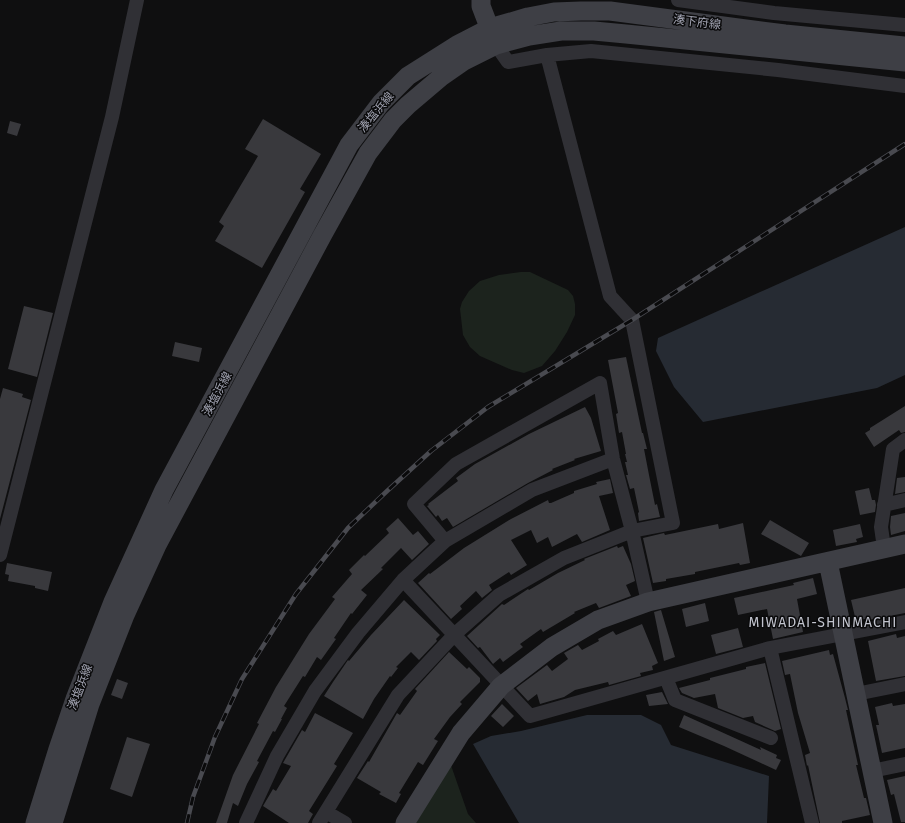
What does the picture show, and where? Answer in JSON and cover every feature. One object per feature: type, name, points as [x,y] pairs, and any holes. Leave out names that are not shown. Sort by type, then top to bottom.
[{"type":"main road","points":[[481,0],[481,6],[496,45]]},
{"type":"main road","name":"湊下府線","points":[[490,28],[528,17],[554,12],[610,11],[905,62]]},
{"type":"main road","name":"湊塩浜線","points":[[36,823],[58,749],[75,699],[113,602],[164,490],[349,145],[381,103],[408,76],[450,49],[490,28]]},
{"type":"main road","name":"湊下府線","points":[[496,45],[529,36],[561,31],[784,42],[905,46]]},
{"type":"main road","name":"湊塩浜線","points":[[53,823],[90,704],[125,615],[154,552],[322,236],[368,154],[393,120],[408,105],[441,77],[464,61],[496,45]]},
{"type":"main road","points":[[405,823],[461,733],[501,686],[552,647],[598,620],[648,602],[905,544]]},
{"type":"main road","points":[[828,562],[883,823]]},
{"type":"street","points":[[0,555],[112,117],[137,0]]},
{"type":"street","points":[[678,0],[774,13],[905,25]]},
{"type":"street","points":[[496,45],[508,62],[547,55],[592,51],[778,70],[905,86]]},
{"type":"street","points":[[345,823],[322,818],[398,695],[455,634],[499,595],[564,558],[632,530],[673,523],[632,320],[610,296],[547,55]]},
{"type":"street","points":[[445,541],[414,504],[456,464],[600,383],[613,459],[632,530],[648,602]]},
{"type":"street","points":[[884,548],[881,527],[893,449],[905,440]]},
{"type":"street","points":[[246,823],[277,756],[315,691],[358,633],[403,580],[445,541],[532,490],[613,459]]},
{"type":"street","points":[[884,505],[905,500]]},
{"type":"street","points":[[403,580],[530,716],[770,648],[905,622]]},
{"type":"street","points":[[770,648],[812,823]]},
{"type":"street","points":[[666,678],[675,700],[771,738]]},
{"type":"street","points":[[856,694],[905,684]]},
{"type":"street","points":[[872,771],[905,764]]},
{"type":"shaded area","points":[[905,227],[905,375],[877,388],[703,422],[674,387],[656,351],[658,338]]},
{"type":"shaded area","points":[[530,272],[568,290],[573,296],[575,304],[575,315],[567,332],[555,351],[542,366],[524,373],[512,370],[480,356],[470,347],[463,335],[460,309],[462,302],[469,291],[480,281],[499,275]]},
{"type":"shaded area","points":[[587,715],[641,715],[661,725],[671,745],[769,776],[767,823],[519,823],[473,744],[491,736],[521,731]]},
{"type":"shaded area","points":[[446,751],[468,814],[476,823],[403,823]]},
{"type":"building","points":[[263,119],[321,154],[300,189],[305,192],[262,268],[215,241],[224,226],[219,222],[258,156],[245,149]]},
{"type":"building","points":[[10,121],[21,124],[17,136],[7,133]]},
{"type":"building","points":[[24,306],[53,313],[37,377],[8,369]]},
{"type":"building","points":[[175,342],[202,348],[199,362],[172,356]]},
{"type":"building","points":[[626,357],[642,433],[647,449],[644,449],[655,505],[657,504],[660,517],[639,521],[639,512],[634,488],[630,489],[626,475],[628,475],[625,462],[627,462],[626,454],[622,432],[619,433],[616,414],[618,413],[608,360]]},
{"type":"building","points":[[3,388],[23,394],[22,397],[31,400],[0,519],[0,399]]},
{"type":"building","points":[[905,406],[905,432],[901,433],[899,430],[874,447],[865,433],[870,430],[870,428]]},
{"type":"building","points":[[585,407],[591,418],[601,451],[574,459],[575,460],[552,469],[553,470],[453,527],[447,518],[442,521],[438,515],[436,517],[427,506],[458,481],[456,478],[475,464],[529,434]]},
{"type":"building","points":[[905,477],[905,492],[895,494],[897,478]]},
{"type":"building","points":[[610,479],[613,493],[599,496],[610,530],[582,542],[577,534],[552,547],[548,537],[537,543],[531,530],[511,540],[527,565],[511,575],[509,572],[489,585],[492,590],[482,598],[476,591],[460,606],[462,609],[451,619],[418,583],[429,573],[430,574],[464,548],[511,519],[548,500],[549,503],[551,503],[574,493],[574,491],[597,484],[596,482]]},
{"type":"building","points":[[869,488],[872,500],[875,500],[875,512],[860,515],[855,491]]},
{"type":"building","points":[[905,513],[905,531],[891,535],[891,516]]},
{"type":"building","points":[[398,518],[413,535],[418,531],[429,544],[412,560],[401,548],[381,568],[383,569],[361,590],[367,595],[352,614],[351,613],[334,638],[336,639],[321,660],[317,657],[305,677],[303,676],[284,706],[287,708],[282,719],[275,732],[273,731],[257,761],[259,762],[247,784],[238,806],[233,803],[227,823],[216,823],[233,775],[259,724],[257,723],[276,687],[309,634],[335,599],[332,597],[352,574],[349,570],[389,533],[386,529]]},
{"type":"building","points":[[770,520],[809,543],[801,556],[761,534]]},
{"type":"building","points":[[743,523],[750,563],[740,565],[739,563],[695,572],[695,574],[653,583],[643,538],[718,524],[719,529]]},
{"type":"building","points":[[860,524],[863,537],[856,539],[857,542],[836,546],[833,530]]},
{"type":"building","points":[[617,546],[618,548],[623,546],[631,564],[635,581],[626,585],[631,596],[599,608],[596,603],[574,612],[575,613],[543,632],[541,629],[520,644],[523,647],[503,662],[500,658],[493,664],[480,647],[478,648],[467,636],[502,604],[504,605],[528,589],[529,590],[558,573],[585,560],[584,559]]},
{"type":"building","points":[[7,563],[52,572],[48,591],[35,588],[35,586],[8,581],[9,575],[5,574]]},
{"type":"building","points":[[813,578],[817,594],[797,599],[803,632],[773,639],[767,609],[738,615],[734,598],[794,585],[793,583]]},
{"type":"building","points":[[905,588],[905,613],[856,621],[851,600]]},
{"type":"building","points":[[404,600],[440,635],[436,639],[437,641],[419,660],[411,652],[396,667],[398,668],[391,677],[390,676],[374,699],[363,719],[324,696],[348,660],[349,661]]},
{"type":"building","points":[[705,603],[709,621],[686,627],[682,609]]},
{"type":"building","points":[[661,610],[675,657],[664,661],[654,612]]},
{"type":"building","points":[[642,624],[658,663],[652,666],[653,670],[640,673],[641,676],[609,685],[608,682],[575,690],[564,697],[540,704],[537,694],[528,701],[516,688],[547,665],[552,671],[568,659],[564,653],[578,645],[582,650],[599,641],[598,639],[613,631],[616,635]]},
{"type":"building","points":[[738,628],[743,647],[716,654],[711,635]]},
{"type":"building","points":[[896,634],[897,638],[905,636],[905,676],[876,681],[868,641]]},
{"type":"building","points":[[829,650],[830,655],[833,654],[848,710],[846,710],[858,765],[856,765],[870,815],[842,821],[842,823],[820,823],[805,755],[810,753],[798,713],[790,674],[785,675],[782,661]]},
{"type":"building","points":[[449,652],[467,669],[469,667],[480,678],[480,682],[460,702],[462,704],[450,717],[434,739],[438,741],[423,765],[418,762],[399,793],[401,794],[396,803],[379,794],[381,792],[357,778],[368,761],[369,762],[397,713],[400,715],[417,691],[415,689]]},
{"type":"building","points":[[765,663],[781,729],[775,731],[755,722],[753,716],[743,718],[718,708],[715,694],[694,698],[682,693],[679,688],[746,669],[746,667]]},
{"type":"building","points":[[117,679],[128,683],[122,699],[111,695]]},
{"type":"building","points":[[662,692],[668,704],[649,706],[646,695]]},
{"type":"building","points":[[892,703],[893,706],[905,704],[905,748],[882,753],[876,725],[879,725],[875,707]]},
{"type":"building","points":[[502,704],[514,716],[503,727],[491,716]]},
{"type":"building","points":[[315,713],[353,733],[334,764],[337,766],[309,811],[313,814],[308,823],[289,823],[263,806],[273,789],[276,791],[291,766],[283,763],[302,730],[305,732]]},
{"type":"building","points":[[684,715],[761,750],[760,747],[777,755],[776,758],[781,760],[776,770],[679,727]]},
{"type":"building","points":[[127,737],[150,744],[132,797],[110,789]]},
{"type":"building","points":[[905,776],[905,822],[901,822],[894,794],[891,795],[887,780]]},
{"type":"railway","points":[[187,823],[193,797],[215,737],[242,679],[296,594],[348,528],[386,492],[431,451],[488,407],[632,320],[905,144]]},
{"type":"district","name":"MIWADAI-SHINMACHI","points":[[823,622]]}]
